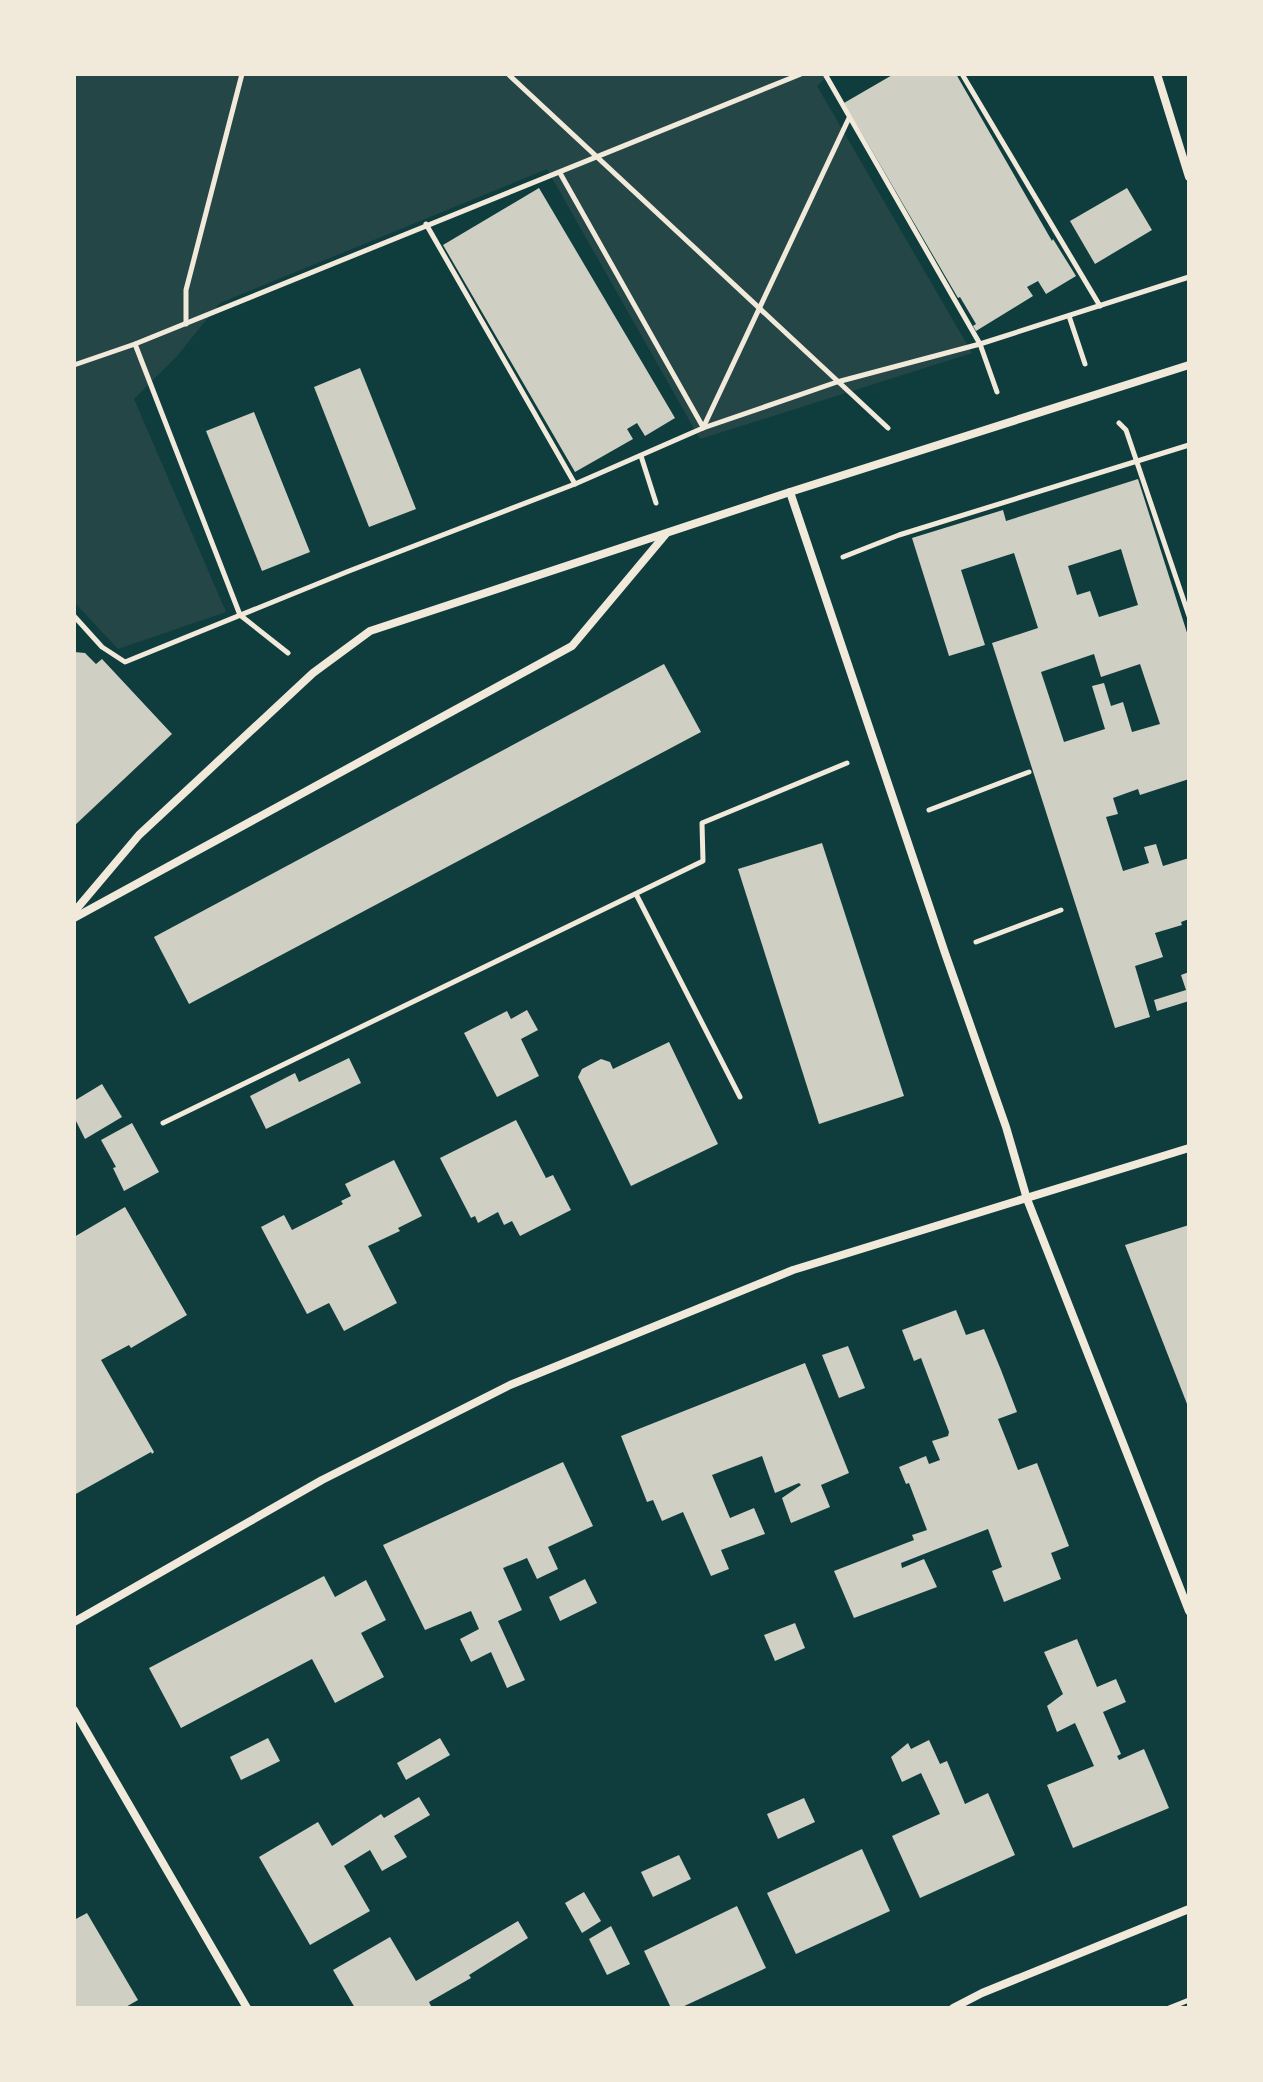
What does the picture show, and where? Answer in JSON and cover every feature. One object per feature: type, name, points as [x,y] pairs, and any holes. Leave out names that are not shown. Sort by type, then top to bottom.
[{"type":"street","points":[[1157,74],[1189,177]]},
{"type":"street","points":[[74,915],[139,835],[313,673],[370,631],[790,492],[1189,365]]},
{"type":"street","points":[[790,492],[1006,1127],[1027,1199],[1189,1611]]},
{"type":"street","points":[[74,915],[572,646],[665,534]]},
{"type":"street","points":[[74,1622],[322,1480],[510,1385],[793,1270],[1189,1148]]},
{"type":"street","points":[[74,1710],[247,2008]]},
{"type":"street","points":[[953,2008],[982,1993],[1189,1909]]},
{"type":"path","points":[[186,324],[186,290],[242,74]]},
{"type":"path","points":[[508,74],[916,452]]},
{"type":"path","points":[[74,365],[186,324],[801,74]]},
{"type":"path","points":[[825,74],[980,344],[1006,423]]},
{"type":"path","points":[[962,74],[1100,306]]},
{"type":"path","points":[[703,428],[849,117]]},
{"type":"path","points":[[560,173],[703,428]]},
{"type":"path","points":[[426,224],[575,484]]},
{"type":"path","points":[[74,616],[102,647],[125,662],[575,484],[703,428],[837,382],[980,344],[1189,277]]},
{"type":"path","points":[[1069,316],[1083,354],[1092,396],[1126,430],[1189,616]]},
{"type":"path","points":[[135,344],[240,615],[313,673]]},
{"type":"path","points":[[815,567],[899,535],[1189,445]]},
{"type":"path","points":[[641,456],[665,534]]},
{"type":"path","points":[[1182,593],[1189,590]]},
{"type":"path","points":[[163,1123],[703,861],[702,823],[877,751]]},
{"type":"path","points":[[900,821],[1029,772]]},
{"type":"path","points":[[636,894],[740,1097]]},
{"type":"path","points":[[945,953],[1061,910]]},
{"type":"path","points":[[1169,2008],[1189,2000]]},
{"type":"shaded area","points":[[74,74],[830,74],[817,86],[972,353],[700,439],[547,169],[220,303],[177,356],[134,399],[226,612],[118,649],[74,602]]},
{"type":"building","points":[[894,74],[956,74],[1052,241],[1076,276],[1046,294],[1038,281],[1027,287],[1033,296],[976,331],[973,326],[976,324],[844,103]]},
{"type":"building","points":[[539,188],[675,418],[645,436],[637,423],[627,429],[633,439],[575,472],[443,245]]},
{"type":"building","points":[[1127,188],[1152,230],[1095,264],[1070,221]]},
{"type":"building","points":[[360,368],[416,509],[369,527],[314,387]]},
{"type":"building","points":[[254,412],[310,552],[262,571],[206,431]]},
{"type":"building","points":[[1138,479],[1189,639],[1189,779],[1140,795],[1138,789],[1113,798],[1118,814],[1106,817],[1123,871],[1149,863],[1144,847],[1156,844],[1163,866],[1189,858],[1189,919],[1181,922],[1182,925],[1155,933],[1163,957],[1135,966],[1150,1017],[1115,1028],[992,643],[1038,628],[1014,553],[961,570],[985,645],[949,656],[912,538],[1003,510],[1006,521]],"holes":[[[1121,549],[1138,605],[1099,617],[1090,591],[1077,595],[1068,566]],[[1094,654],[1101,677],[1140,664],[1160,724],[1132,732],[1123,702],[1111,706],[1104,683],[1092,686],[1105,729],[1064,742],[1041,672]]]},
{"type":"building","points":[[74,652],[85,653],[96,664],[102,659],[172,734],[74,826]]},
{"type":"building","points":[[664,664],[701,732],[189,1004],[154,937]]},
{"type":"building","points":[[822,843],[904,1096],[819,1124],[738,869]]},
{"type":"building","points":[[1189,972],[1189,1001],[1157,1011],[1154,1000],[1186,990],[1181,975]]},
{"type":"building","points":[[527,1010],[538,1030],[521,1039],[539,1076],[497,1097],[464,1033],[507,1011],[511,1019]]},
{"type":"building","points":[[669,1042],[718,1144],[631,1186],[578,1077],[582,1069],[601,1059],[610,1062],[613,1069]]},
{"type":"building","points":[[349,1058],[361,1083],[266,1129],[250,1096],[295,1073],[299,1082]]},
{"type":"building","points":[[102,1084],[122,1117],[85,1139],[74,1117],[74,1101]]},
{"type":"building","points":[[516,1120],[546,1178],[553,1175],[571,1210],[520,1236],[512,1221],[504,1225],[498,1212],[478,1223],[475,1216],[471,1218],[440,1158]]},
{"type":"building","points":[[132,1123],[159,1172],[124,1191],[113,1168],[116,1167],[101,1140]]},
{"type":"building","points":[[394,1160],[422,1216],[398,1228],[400,1231],[368,1246],[397,1303],[344,1331],[329,1303],[307,1314],[261,1227],[284,1215],[292,1230],[343,1204],[341,1201],[351,1196],[345,1184]]},
{"type":"building","points":[[125,1207],[187,1315],[131,1348],[129,1345],[101,1360],[154,1452],[74,1495],[74,1237]]},
{"type":"building","points":[[1189,1225],[1189,1409],[1125,1245]]},
{"type":"building","points":[[956,1310],[966,1335],[984,1329],[1001,1370],[1017,1412],[998,1419],[1018,1470],[1037,1463],[1069,1546],[1051,1553],[1061,1579],[1004,1602],[992,1571],[1002,1567],[988,1529],[901,1563],[902,1568],[924,1559],[937,1587],[854,1618],[834,1571],[914,1540],[912,1535],[927,1530],[909,1483],[906,1484],[899,1467],[926,1456],[929,1464],[940,1460],[932,1441],[948,1436],[949,1432],[921,1358],[914,1361],[902,1330]]},
{"type":"building","points":[[848,1346],[865,1388],[839,1398],[822,1355]]},
{"type":"building","points":[[805,1363],[849,1473],[821,1485],[830,1507],[791,1523],[782,1498],[801,1485],[799,1483],[775,1493],[762,1456],[712,1475],[730,1518],[754,1508],[765,1534],[721,1550],[729,1569],[711,1576],[683,1512],[662,1521],[653,1500],[647,1502],[621,1436]]},
{"type":"building","points":[[563,1462],[593,1526],[548,1547],[558,1569],[537,1579],[527,1558],[503,1568],[522,1610],[498,1621],[525,1680],[507,1688],[491,1652],[471,1662],[460,1639],[479,1629],[471,1611],[425,1630],[383,1545]]},
{"type":"building","points":[[324,1576],[335,1597],[366,1580],[386,1620],[361,1633],[384,1677],[335,1703],[312,1659],[181,1728],[149,1668]]},
{"type":"building","points":[[585,1579],[597,1603],[560,1621],[549,1597]]},
{"type":"building","points":[[795,1623],[805,1648],[775,1661],[764,1635]]},
{"type":"building","points":[[1077,1639],[1097,1687],[1116,1679],[1126,1702],[1103,1712],[1121,1754],[1117,1756],[1119,1760],[1144,1749],[1169,1808],[1073,1848],[1047,1785],[1094,1766],[1075,1723],[1057,1732],[1047,1706],[1063,1694],[1044,1652]]},
{"type":"building","points":[[268,1738],[280,1761],[241,1780],[230,1757]]},
{"type":"building","points":[[440,1738],[450,1755],[406,1780],[397,1763]]},
{"type":"building","points":[[929,1740],[940,1764],[947,1761],[965,1804],[988,1793],[1015,1855],[920,1898],[892,1836],[940,1814],[921,1773],[902,1782],[891,1757],[908,1743],[911,1749]]},
{"type":"building","points":[[419,1797],[430,1815],[394,1836],[407,1857],[382,1871],[370,1850],[344,1866],[370,1911],[310,1945],[259,1857],[318,1822],[332,1846],[381,1814],[384,1818]]},
{"type":"building","points":[[804,1798],[815,1822],[778,1839],[767,1814]]},
{"type":"building","points":[[862,1849],[890,1911],[796,1954],[767,1893]]},
{"type":"building","points":[[679,1855],[691,1879],[653,1897],[641,1872]]},
{"type":"building","points":[[584,1892],[601,1921],[582,1933],[565,1903]]},
{"type":"building","points":[[737,1906],[766,1968],[680,2008],[671,2008],[644,1951]]},
{"type":"building","points":[[87,1913],[138,2000],[124,2008],[74,2008],[74,1920]]},
{"type":"building","points":[[518,1921],[528,1938],[469,1975],[471,1978],[429,2002],[432,2008],[355,2008],[333,1970],[390,1937],[416,1981]]},
{"type":"building","points":[[611,1926],[630,1964],[607,1975],[589,1939]]}]
